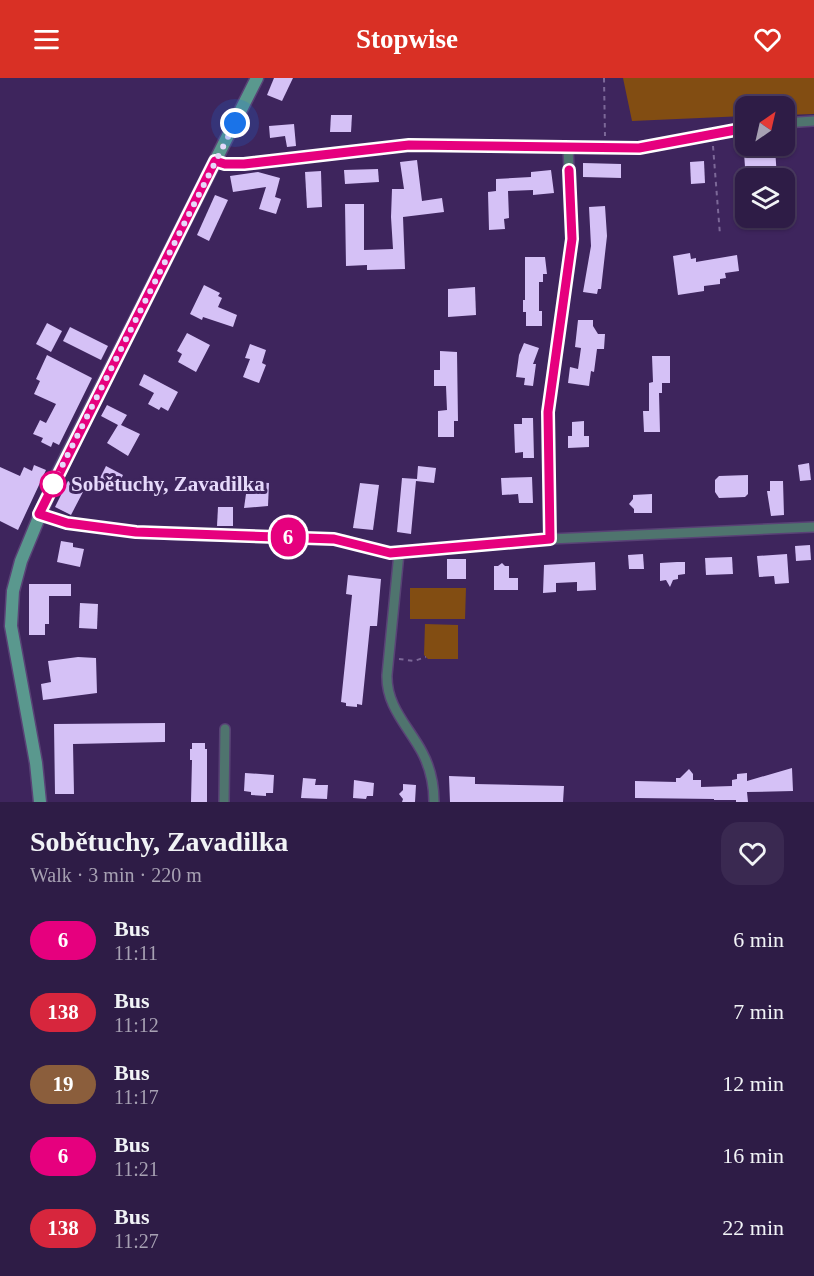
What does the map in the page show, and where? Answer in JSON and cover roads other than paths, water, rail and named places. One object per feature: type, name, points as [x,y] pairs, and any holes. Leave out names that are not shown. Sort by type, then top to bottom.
[{"type":"street","points":[[40,802],[36,763],[13,640],[11,610],[18,569],[39,514],[257,78]]},
{"type":"street","points":[[795,122],[814,121]]},
{"type":"street","points":[[215,161],[225,164],[244,164],[409,145],[650,147],[735,130]]},
{"type":"street","points":[[550,539],[549,402],[572,239],[568,147]]},
{"type":"street","points":[[39,514],[67,523],[136,532],[344,540],[380,551],[399,553],[550,539],[814,527]]},
{"type":"street","points":[[399,553],[387,684],[389,695],[427,761],[433,783],[434,802]]},
{"type":"street","points":[[224,802],[225,729]]},
{"type":"place","name":"Sobětuchy, Zavadilka","points":[[53,484]]}]
